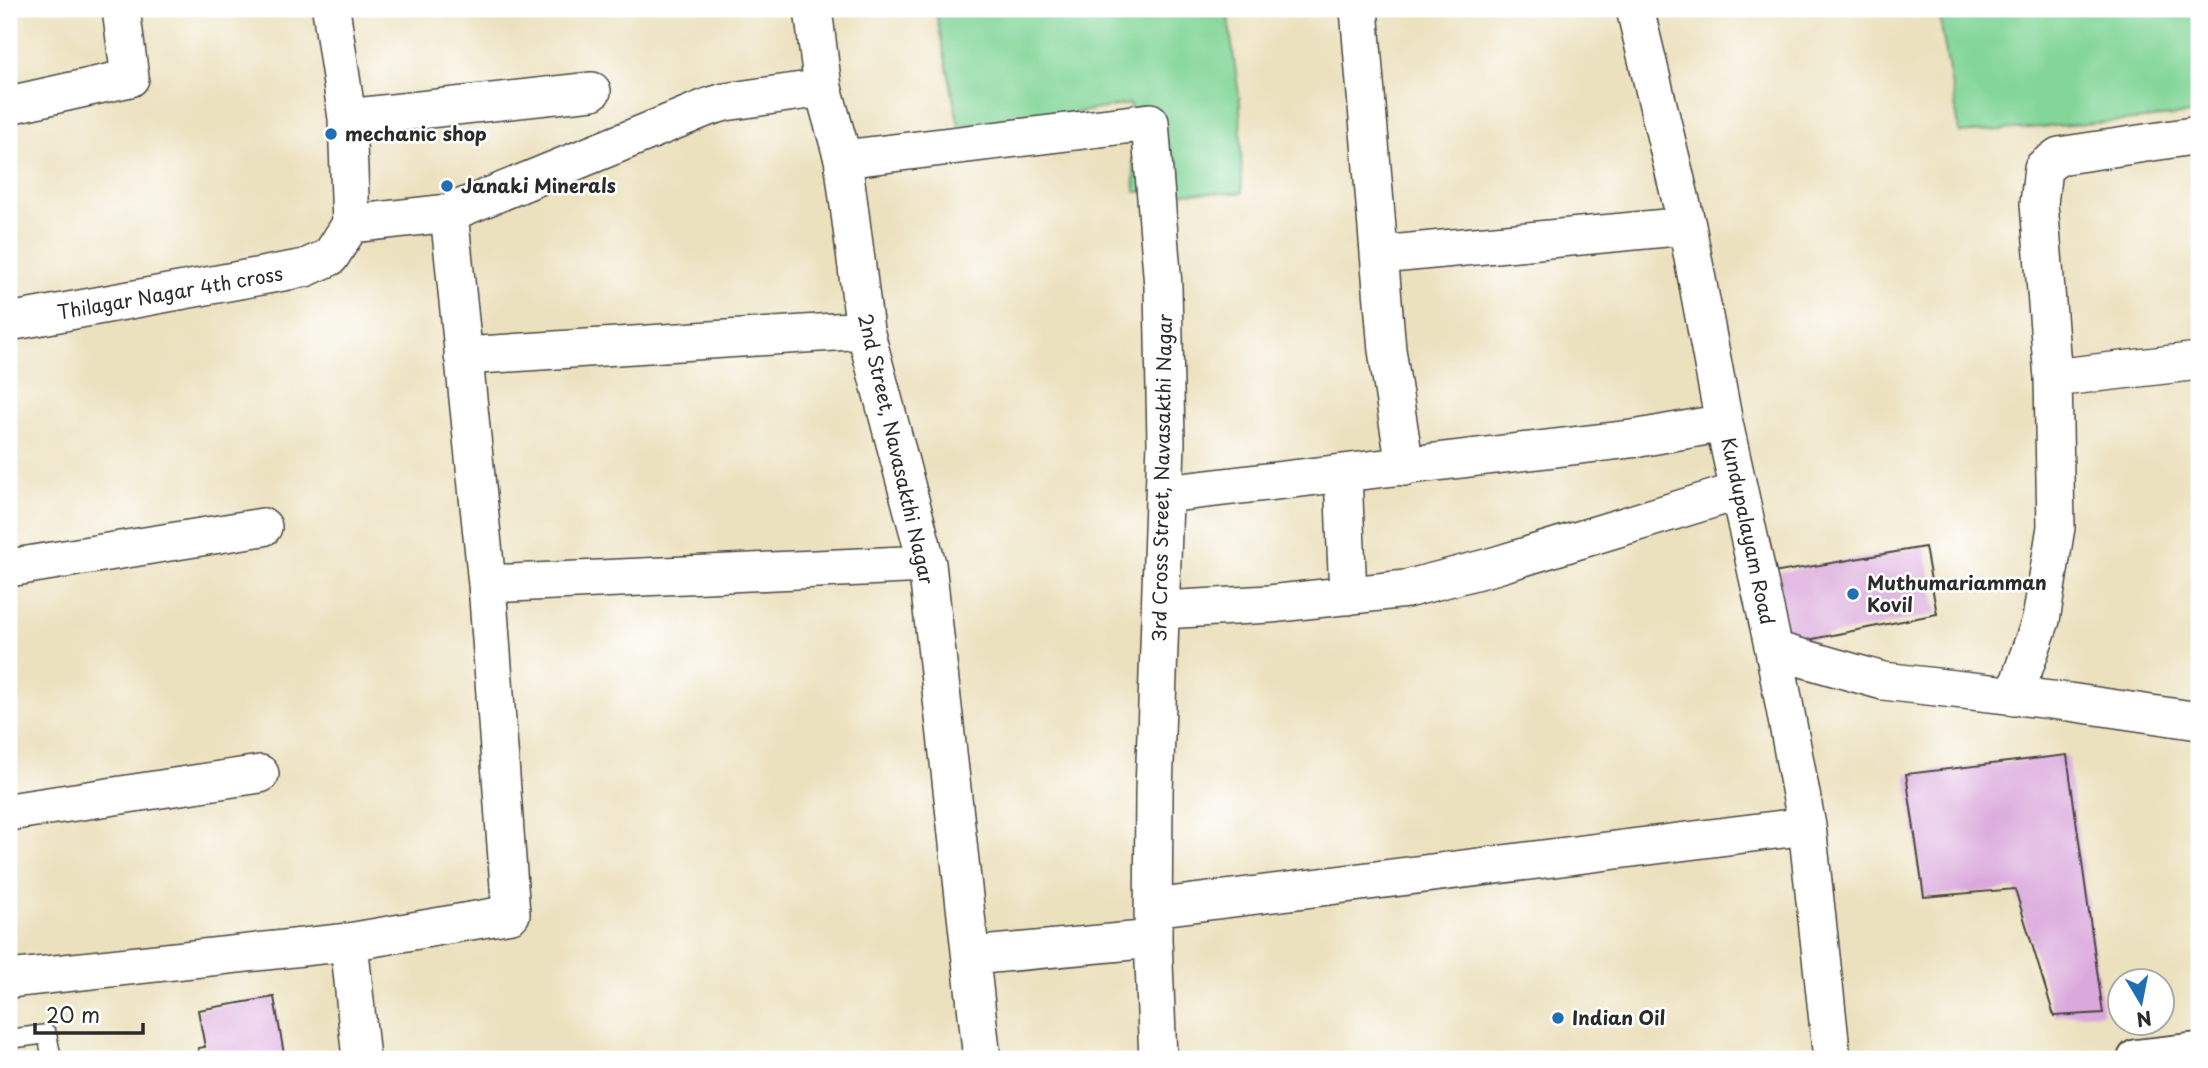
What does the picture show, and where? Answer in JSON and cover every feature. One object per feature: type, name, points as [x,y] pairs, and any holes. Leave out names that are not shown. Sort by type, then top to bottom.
[{"type":"main road","points":[[2137,1059],[2199,1052]]},
{"type":"street","points":[[9,105],[130,78],[121,9]]},
{"type":"street","points":[[331,9],[346,118],[351,224],[449,213],[708,107],[725,102],[823,88]]},
{"type":"street","name":"2nd Street, Navasakthi Nagar","points":[[813,9],[823,88],[843,159],[865,330],[927,564],[982,1059]]},
{"type":"street","points":[[1359,9],[1388,350],[1405,467]]},
{"type":"street","name":"Kundupalayam Road","points":[[1635,9],[1687,226],[1724,423],[1774,650],[1807,826],[1832,1059]]},
{"type":"street","points":[[346,118],[592,91]]},
{"type":"street","name":"3rd Cross Street, Navasakthi Nagar","points":[[843,159],[1150,122],[1163,286],[1166,443],[1154,792],[1153,923],[1158,1059]]},
{"type":"street","points":[[2014,697],[2041,620],[2056,527],[2053,378],[2039,204],[2043,168],[2059,156],[2199,135]]},
{"type":"street","points":[[9,979],[349,942],[511,914],[487,584],[449,213]]},
{"type":"street","name":"Thilagar Nagar 4th cross","points":[[9,322],[305,268],[330,257],[351,224]]},
{"type":"street","points":[[1380,255],[1687,226]]},
{"type":"street","points":[[463,356],[865,330]]},
{"type":"street","points":[[2053,378],[2199,361]]},
{"type":"street","points":[[1165,494],[1639,438],[1724,423]]},
{"type":"street","points":[[1343,474],[1348,596]]},
{"type":"street","points":[[1162,610],[1270,604],[1406,589],[1494,566],[1739,491]]},
{"type":"street","points":[[9,568],[264,527]]},
{"type":"street","points":[[487,584],[927,564]]},
{"type":"street","points":[[1774,650],[1883,681],[2199,721]]},
{"type":"street","points":[[9,812],[260,774]]},
{"type":"street","points":[[971,956],[1153,923],[1807,826]]},
{"type":"street","points":[[349,942],[361,1059]]},
{"type":"lane","points":[[9,1039],[47,1034],[52,1059]]},
{"type":"green space","points":[[935,9],[1227,9],[1240,102],[1242,193],[1135,192],[1130,104],[994,126],[959,125]]},
{"type":"green space","points":[[1938,9],[2199,9],[2199,113],[1960,133]]},
{"type":"building","name":"Muthumariamman Kovil","points":[[1925,547],[1937,614],[1783,645],[1767,574]]},
{"type":"building","points":[[2067,755],[2103,1013],[2054,1016],[2015,889],[1924,897],[1906,774]]},
{"type":"building","points":[[274,997],[284,1054],[291,1054],[291,1059],[200,1059],[198,1048],[205,1047],[198,1010]]},
{"type":"place","name":"mechanic shop","points":[[331,134]]},
{"type":"place","name":"Janaki Minerals","points":[[447,186]]},
{"type":"place","name":"Muthumariamman Kovil","points":[[1853,594]]},
{"type":"place","name":"Indian Oil","points":[[1558,1018]]}]
